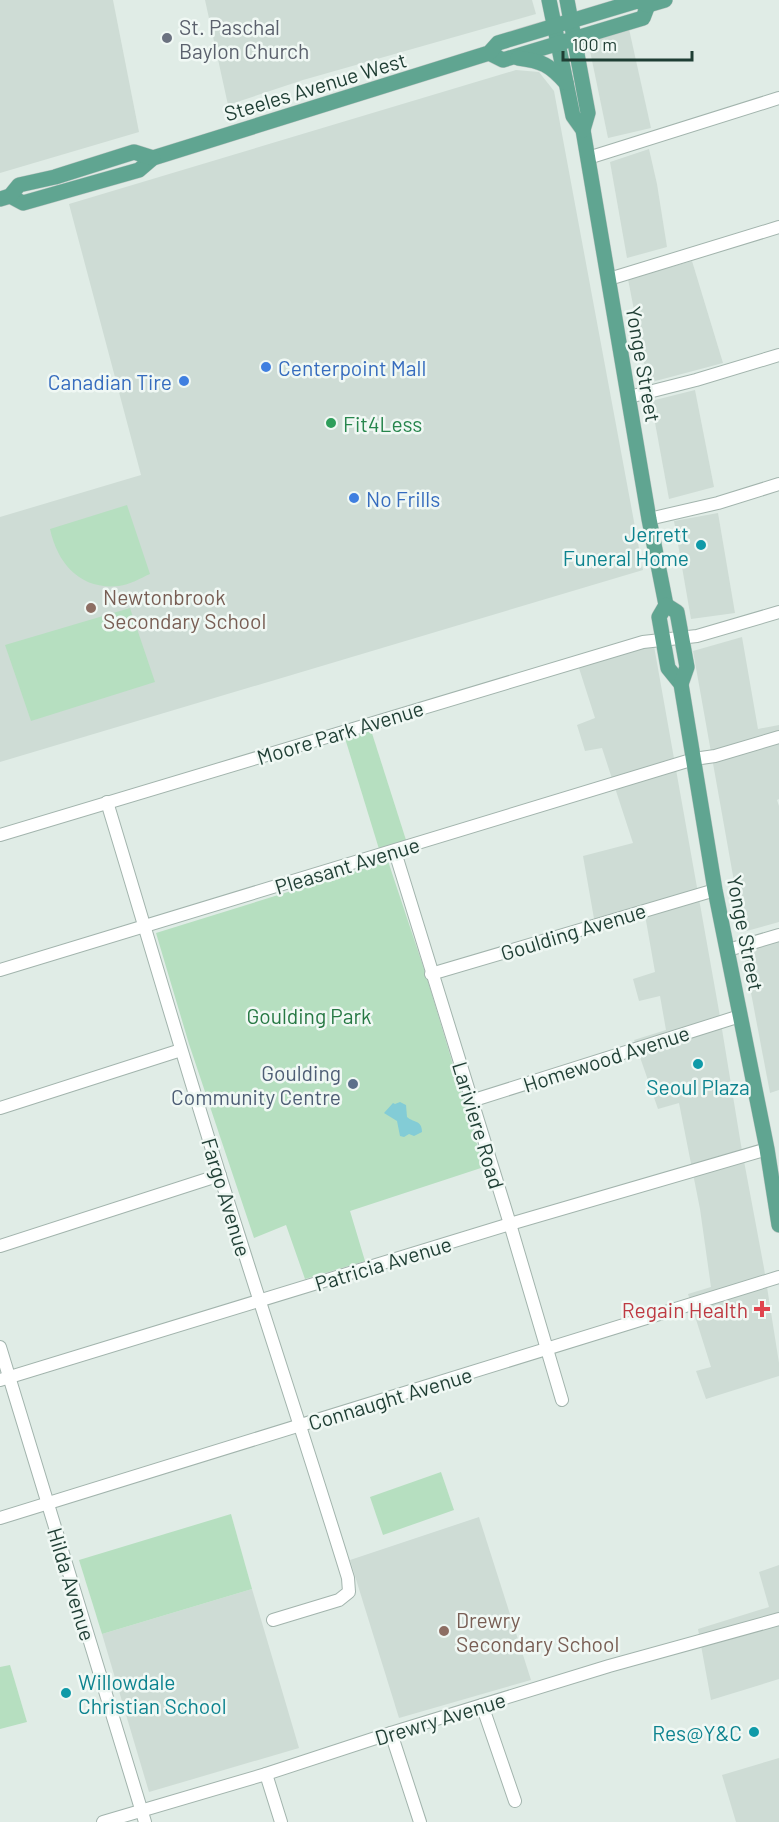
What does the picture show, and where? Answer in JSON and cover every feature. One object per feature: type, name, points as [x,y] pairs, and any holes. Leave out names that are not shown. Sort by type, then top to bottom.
[{"type":"main road","name":"Yonge Street","points":[[549,0],[573,116],[583,130],[649,519],[666,605],[659,617],[663,641],[668,668],[681,684],[715,890],[767,1149],[779,1225]]},
{"type":"main road","name":"Yonge Street","points":[[567,0],[588,113],[583,130]]},
{"type":"main road","points":[[572,30],[638,1],[648,5],[665,0]]},
{"type":"main road","name":"Steeles Avenue West","points":[[5,197],[23,203],[139,170],[153,158],[489,53],[498,43],[554,27],[572,30]]},
{"type":"main road","name":"Steeles Avenue West","points":[[489,53],[503,60],[558,43],[572,30]]},
{"type":"main road","points":[[512,57],[536,60],[548,65],[566,83]]},
{"type":"main road","name":"Steeles Avenue West","points":[[5,197],[19,185],[66,174],[134,152],[153,158]]},
{"type":"main road","points":[[66,174],[72,189]]},
{"type":"main road","name":"Yonge Street","points":[[666,605],[677,612],[687,667],[681,684]]},
{"type":"street","points":[[588,158],[779,98]]},
{"type":"street","points":[[609,279],[779,227]]},
{"type":"street","points":[[629,397],[779,355]]},
{"type":"street","points":[[649,519],[717,503],[779,484]]},
{"type":"street","name":"Moore Park Avenue","points":[[0,835],[643,642],[697,636],[779,612]]},
{"type":"street","name":"Pleasant Avenue","points":[[0,970],[395,852],[694,759],[712,757],[779,737]]},
{"type":"street","name":"Fargo Avenue","points":[[107,802],[181,1050],[348,1578],[349,1592],[339,1600],[273,1620]]},
{"type":"street","name":"Lariviere Road","points":[[395,852],[562,1400]]},
{"type":"street","name":"Goulding Avenue","points":[[431,974],[715,890]]},
{"type":"street","points":[[728,950],[779,936]]},
{"type":"street","name":"Homewood Avenue","points":[[471,1101],[740,1016]]},
{"type":"street","points":[[0,1108],[181,1050]]},
{"type":"street","name":"Patricia Avenue","points":[[4,1379],[510,1224],[767,1149]]},
{"type":"street","points":[[0,1246],[220,1175]]},
{"type":"street","name":"Connaught Avenue","points":[[0,1518],[779,1277]]},
{"type":"street","name":"Hilda Avenue","points":[[0,1347],[4,1379],[48,1504],[143,1816]]},
{"type":"street","name":"Drewry Avenue","points":[[103,1822],[143,1816],[391,1733],[609,1666],[779,1619]]},
{"type":"street","points":[[482,1705],[515,1801]]},
{"type":"street","points":[[391,1733],[420,1822]]},
{"type":"street","points":[[266,1774],[281,1822]]},
{"type":"shaded area","points":[[0,0],[113,0],[139,132],[0,173]]},
{"type":"shaded area","points":[[205,0],[532,0],[536,14],[303,80],[228,105]]},
{"type":"shaded area","points":[[629,29],[651,128],[608,138],[589,46],[595,39]]},
{"type":"shaded area","points":[[516,70],[539,72],[554,91],[643,570],[0,762],[0,517],[141,475],[69,204]]},
{"type":"shaded area","points":[[649,149],[667,247],[627,258],[610,162]]},
{"type":"shaded area","points":[[692,261],[723,363],[648,383],[628,279]]},
{"type":"shaded area","points":[[695,390],[714,487],[669,499],[651,401]]},
{"type":"shaded area","points":[[718,513],[735,613],[691,619],[674,521]]},
{"type":"shaded area","points":[[742,637],[758,729],[779,725],[779,799],[777,800],[779,806],[779,922],[743,932],[693,651]]},
{"type":"shaded area","points":[[654,646],[779,1363],[779,1376],[706,1399],[696,1371],[711,1367],[688,1294],[711,1287],[700,1209],[679,1103],[658,1109],[634,1040],[666,1030],[660,996],[639,1001],[633,979],[655,972],[645,915],[596,930],[583,856],[633,843],[602,748],[585,751],[577,725],[595,718],[578,665]]},
{"type":"shaded area","points":[[779,941],[779,1090],[770,1093],[744,956],[748,950]]},
{"type":"shaded area","name":"Drewry Secondary School","points":[[479,1517],[531,1680],[399,1718],[350,1560]]},
{"type":"shaded area","points":[[779,1565],[779,1679],[711,1700],[698,1629],[769,1607],[759,1572]]},
{"type":"shaded area","points":[[252,1589],[299,1748],[149,1792],[102,1634]]},
{"type":"shaded area","points":[[779,1758],[779,1822],[736,1822],[722,1775]]},
{"type":"green space","points":[[127,505],[150,574],[119,586],[93,584],[83,579],[65,564],[50,529]]},
{"type":"green space","points":[[130,608],[155,682],[31,721],[5,645]]},
{"type":"green space","points":[[370,727],[406,840],[379,849],[344,735]]},
{"type":"green space","name":"Goulding Park","points":[[388,861],[426,975],[484,1167],[350,1211],[365,1261],[305,1279],[286,1225],[254,1238],[189,1044],[156,933]]},
{"type":"green space","points":[[441,1472],[454,1510],[383,1535],[370,1497]]},
{"type":"green space","points":[[231,1514],[252,1589],[102,1634],[79,1560]]},
{"type":"green space","points":[[10,1665],[27,1722],[0,1729],[0,1667]]},
{"type":"water","points":[[400,1102],[406,1105],[407,1117],[419,1124],[422,1132],[414,1136],[409,1134],[404,1137],[400,1136],[397,1121],[384,1113],[393,1103]]},
{"type":"place","name":"St. Paschal Baylon Church","points":[[167,38]]},
{"type":"place","name":"Centerpoint Mall","points":[[266,367]]},
{"type":"place","name":"Canadian Tire","points":[[184,381]]},
{"type":"place","name":"Fit4Less","points":[[331,423]]},
{"type":"place","name":"No Frills","points":[[354,498]]},
{"type":"place","name":"Jerrett Funeral Home","points":[[701,545]]},
{"type":"place","name":"Newtonbrook Secondary School","points":[[91,608]]},
{"type":"place","name":"Seoul Plaza","points":[[698,1064]]},
{"type":"place","name":"Goulding Community Centre","points":[[353,1084]]},
{"type":"place","name":"Regain Health","points":[[762,1309]]},
{"type":"place","name":"Drewry Secondary School","points":[[444,1631]]},
{"type":"place","name":"Willowdale Christian School","points":[[66,1693]]},
{"type":"place","name":"Res@Y&C","points":[[754,1732]]}]
